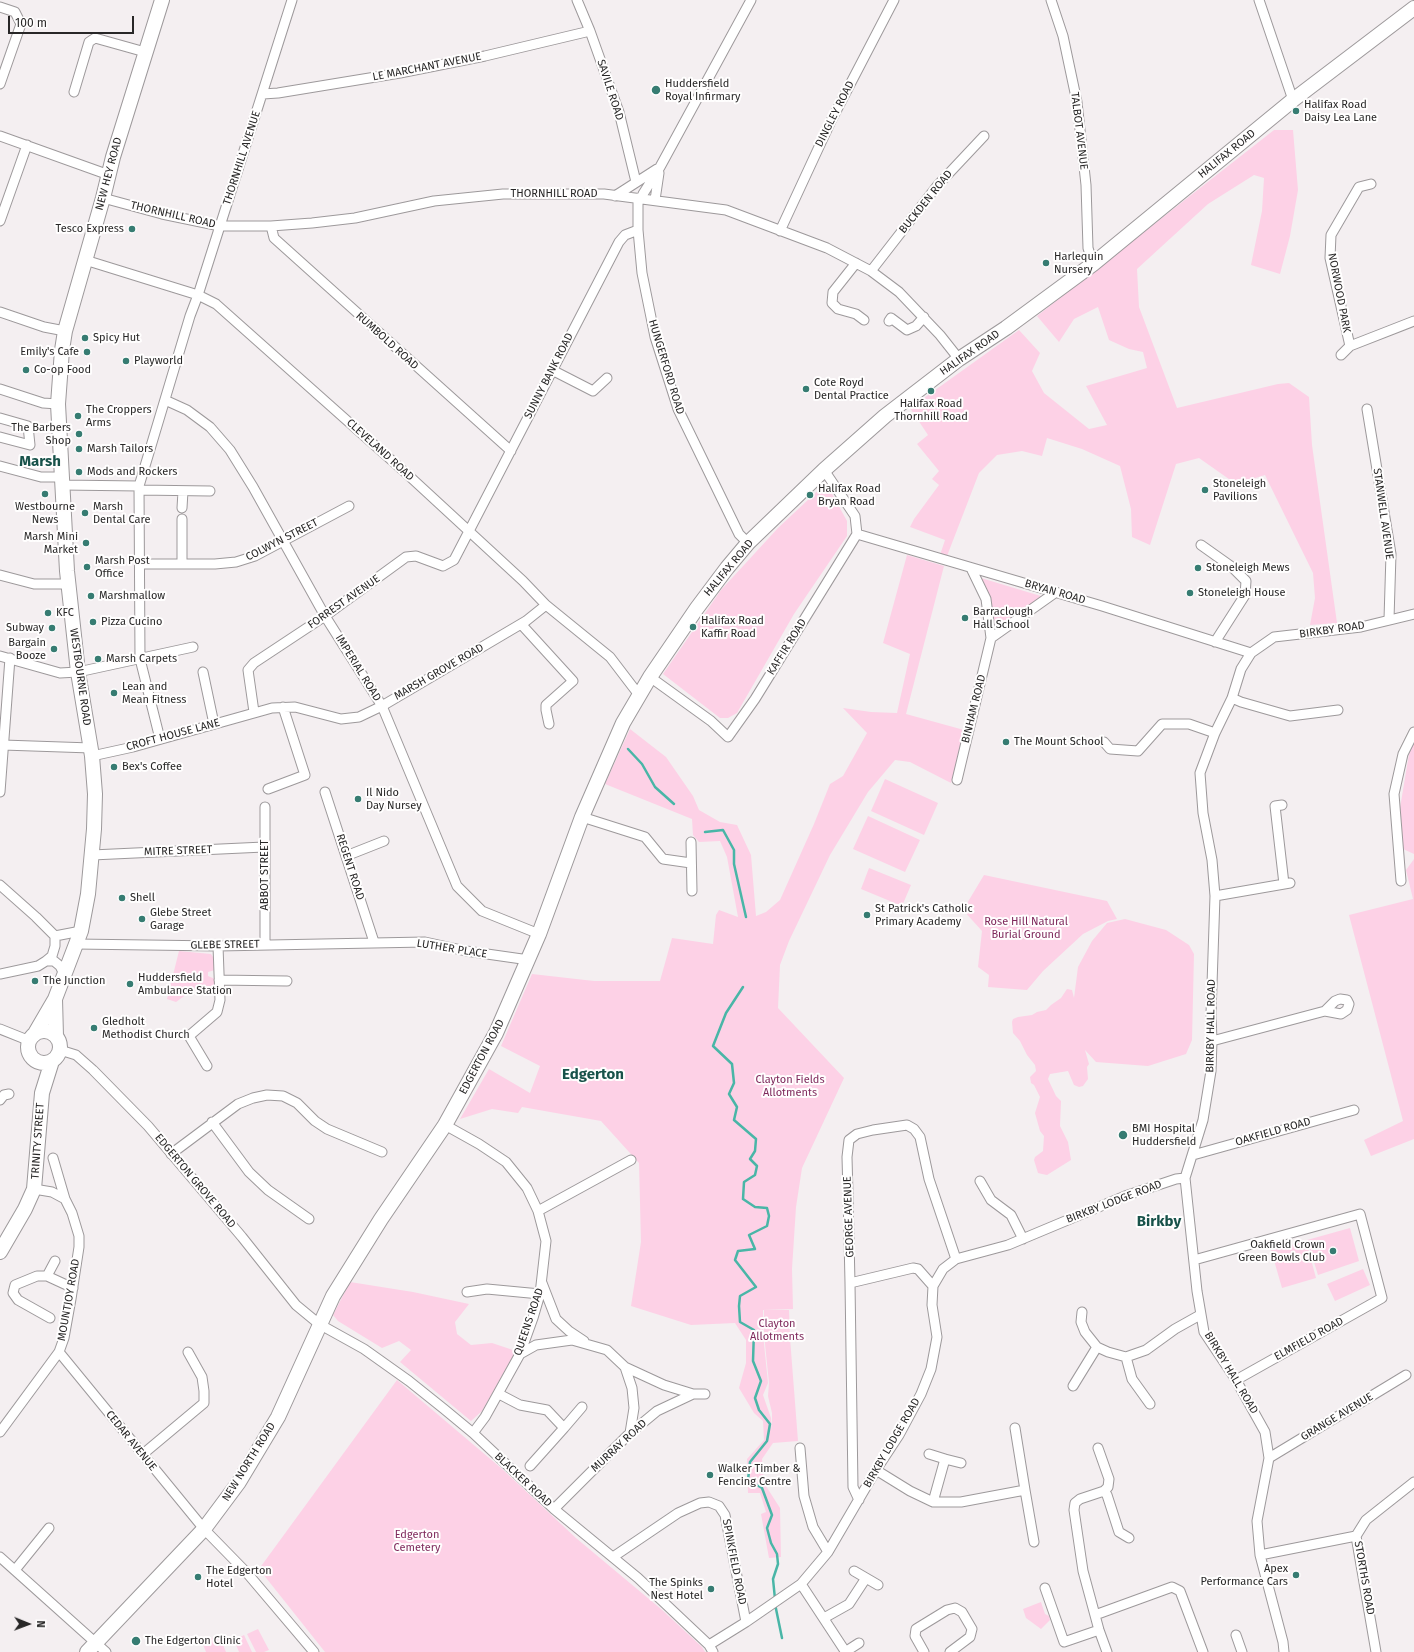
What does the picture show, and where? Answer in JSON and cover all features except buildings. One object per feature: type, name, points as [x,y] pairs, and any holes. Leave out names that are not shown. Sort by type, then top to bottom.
[{"type":"highway","name":"NEW HEY ROAD","points":[[62,350],[65,331],[103,198],[108,175],[162,0]]},
{"type":"highway","name":"HALIFAX ROAD","points":[[604,768],[623,723],[639,695],[697,608],[748,543],[824,470],[885,416],[959,359],[1006,328],[1093,264],[1293,100],[1414,8]]},
{"type":"highway","name":"WESTBOURNE ROAD","points":[[32,1038],[55,999],[78,937],[88,894],[94,829],[94,794],[91,752],[78,672],[68,584],[61,481],[58,404],[62,350]]},
{"type":"highway","name":"EDGERTON ROAD","points":[[319,1324],[333,1296],[381,1219],[445,1125],[496,1033],[529,960],[582,817],[604,768]]},
{"type":"highway","name":"WESTBOURNE ROAD","points":[[55,999],[56,1036]]},
{"type":"highway","points":[[42,1031],[52,1033],[56,1036],[60,1045],[56,1056],[43,1063],[35,1060],[29,1051],[32,1038],[42,1031]]},
{"type":"highway","name":"TRINITY STREET","points":[[0,1252],[25,1209],[34,1189],[42,1093],[56,1056]]},
{"type":"highway","name":"TRINITY STREET","points":[[35,1060],[42,1093]]},
{"type":"highway","name":"NEW NORTH ROAD","points":[[97,1649],[204,1529],[239,1482],[278,1417],[319,1324]]},
{"type":"street","name":"THORNHILL AVENUE","points":[[160,739],[140,659],[139,488],[190,316],[263,94],[292,0]]},
{"type":"street","name":"SAVILE ROAD","points":[[577,0],[590,31],[619,112],[636,182]]},
{"type":"street","points":[[640,199],[660,167],[751,0]]},
{"type":"street","name":"DINGLEY ROAD","points":[[780,231],[831,120],[894,0]]},
{"type":"street","name":"TALBOT AVENUE","points":[[1051,0],[1063,36],[1077,102],[1086,185],[1088,248],[1093,264]]},
{"type":"street","points":[[1259,0],[1293,100]]},
{"type":"street","points":[[0,7],[15,12],[21,24],[0,84]]},
{"type":"street","name":"LE MARCHANT AVENUE","points":[[263,94],[278,93],[400,73],[485,56],[590,31]]},
{"type":"street","points":[[74,92],[89,42],[95,38],[145,52]]},
{"type":"street","points":[[0,136],[108,175]]},
{"type":"street","name":"BUCKDEN ROAD","points":[[871,271],[937,186],[984,136]]},
{"type":"street","points":[[0,222],[27,145]]},
{"type":"street","points":[[615,196],[660,167]]},
{"type":"street","points":[[654,200],[660,167]]},
{"type":"street","name":"NORWOOD PARK","points":[[1350,346],[1330,258],[1331,235],[1359,187],[1371,184]]},
{"type":"street","name":"THORNHILL ROAD","points":[[103,198],[162,214],[220,226],[272,226],[355,218],[434,201],[502,194],[574,193],[654,200],[726,210],[827,248],[871,271],[900,292],[959,359]]},
{"type":"street","name":"HUNGERFORD ROAD","points":[[640,199],[638,230],[642,272],[655,337],[678,409],[738,534],[748,543]]},
{"type":"street","name":"RUMBOLD ROAD","points":[[272,226],[274,238],[510,451]]},
{"type":"street","name":"SUNNY BANK ROAD","points":[[470,531],[618,242],[625,235],[638,230]]},
{"type":"street","name":"CLEVELAND ROAD","points":[[85,260],[198,295],[216,304],[470,531],[546,605],[610,657],[639,695]]},
{"type":"street","points":[[856,263],[833,292],[832,303],[838,309],[856,314],[864,320]]},
{"type":"street","points":[[0,312],[32,323],[65,331]]},
{"type":"street","points":[[889,321],[891,318],[907,330],[916,326],[924,318]]},
{"type":"street","name":"NORWOOD PARK","points":[[1341,355],[1350,346],[1414,321]]},
{"type":"street","points":[[552,370],[593,391],[607,378]]},
{"type":"street","points":[[0,390],[43,403],[58,404]]},
{"type":"street","name":"IMPERIAL ROAD","points":[[165,400],[187,410],[210,427],[230,450],[325,616],[382,706],[457,886],[482,911],[539,934]]},
{"type":"street","name":"STANWELL AVENUE","points":[[1367,409],[1391,554],[1389,620]]},
{"type":"street","points":[[0,418],[28,426],[30,445],[0,437]]},
{"type":"street","points":[[0,466],[61,481],[183,491],[210,491]]},
{"type":"street","points":[[824,470],[855,516],[857,534]]},
{"type":"street","points":[[182,508],[183,491]]},
{"type":"street","name":"COLWYN STREET","points":[[140,564],[215,564],[236,562],[255,556],[282,540],[349,506]]},
{"type":"street","points":[[182,518],[182,564]]},
{"type":"street","name":"FORREST AVENUE","points":[[254,712],[248,677],[248,670],[250,666],[325,616],[406,557],[416,556],[443,566],[454,560],[470,531]]},
{"type":"street","name":"BRYAN ROAD","points":[[857,534],[1056,592],[1251,654]]},
{"type":"street","name":"KAFFIR ROAD","points":[[650,677],[711,721],[728,737],[755,699],[857,534]]},
{"type":"street","points":[[1201,545],[1232,567],[1246,581],[1245,595],[1214,642]]},
{"type":"street","name":"BINHAM ROAD","points":[[957,780],[991,638],[986,599],[971,568]]},
{"type":"street","points":[[0,575],[34,584],[68,584]]},
{"type":"street","points":[[991,638],[1056,592]]},
{"type":"street","name":"MARSH GROVE ROAD","points":[[254,712],[272,708],[295,707],[346,719],[360,717],[382,706],[521,624],[546,605]]},
{"type":"street","name":"BIRKBY ROAD","points":[[1274,637],[1361,627],[1414,614]]},
{"type":"street","points":[[521,624],[573,681],[546,705],[549,724]]},
{"type":"street","name":"BIRKBY HALL ROAD","points":[[1274,637],[1251,654],[1240,670],[1232,698],[1215,733],[1200,773],[1203,813],[1212,860],[1215,896],[1211,1014],[1211,1071],[1203,1120],[1185,1178],[1200,1315],[1204,1332],[1236,1380],[1265,1432],[1269,1458],[1257,1521],[1260,1555],[1283,1642],[1284,1652]]},
{"type":"street","points":[[0,656],[60,673],[78,672],[193,647]]},
{"type":"street","points":[[0,792],[2,747],[10,658]]},
{"type":"street","points":[[203,672],[214,724]]},
{"type":"street","points":[[1232,698],[1290,716],[1338,710]]},
{"type":"street","points":[[268,789],[305,775],[283,707]]},
{"type":"street","name":"CROFT HOUSE LANE","points":[[2,747],[91,752],[133,747],[254,712]]},
{"type":"street","points":[[1106,749],[1138,752],[1162,724],[1189,724],[1215,733]]},
{"type":"street","points":[[1401,881],[1394,794],[1403,754],[1414,732]]},
{"type":"street","name":"REGENT ROAD","points":[[325,792],[374,942]]},
{"type":"street","points":[[1215,896],[1287,884],[1275,806]]},
{"type":"street","name":"ABBOT STREET","points":[[265,807],[265,944]]},
{"type":"street","points":[[582,817],[645,837],[663,859],[690,864]]},
{"type":"street","points":[[346,856],[384,841]]},
{"type":"street","points":[[691,842],[690,864],[692,891]]},
{"type":"street","name":"MITRE STREET","points":[[92,855],[264,847]]},
{"type":"street","points":[[0,885],[55,936],[55,946],[52,956],[46,961],[38,966],[0,974]]},
{"type":"street","name":"GLEBE STREET","points":[[55,936],[218,946],[374,942]]},
{"type":"street","name":"LUTHER PLACE","points":[[374,942],[425,942],[466,951],[529,960]]},
{"type":"street","points":[[207,1066],[189,1036],[217,1012],[220,1000],[218,946]]},
{"type":"street","points":[[46,961],[54,962],[60,966],[64,974]]},
{"type":"street","points":[[219,980],[287,980]]},
{"type":"street","points":[[1212,1042],[1325,1011]]},
{"type":"street","points":[[1,1031],[32,1038]]},
{"type":"street","name":"EDGERTON GROVE ROAD","points":[[56,1056],[76,1056],[93,1070],[148,1126],[242,1237],[296,1306],[319,1324]]},
{"type":"street","points":[[0,1100],[4,1095],[9,1094]]},
{"type":"street","points":[[171,1154],[238,1104],[252,1098],[267,1095],[283,1096],[297,1103],[315,1121],[327,1129],[382,1152]]},
{"type":"street","name":"OAKFIELD ROAD","points":[[1193,1155],[1354,1110]]},
{"type":"street","points":[[212,1122],[249,1172],[268,1190],[309,1219]]},
{"type":"street","name":"QUEENS ROAD","points":[[445,1125],[506,1162],[527,1188],[538,1211],[546,1241],[540,1294],[520,1354],[499,1394],[473,1433]]},
{"type":"street","name":"GEORGE AVENUE","points":[[859,1500],[853,1487],[847,1157],[849,1140],[857,1134],[873,1130],[906,1125],[914,1129],[920,1137],[929,1179],[956,1259]]},
{"type":"street","name":"MOUNTJOY ROAD","points":[[0,1432],[59,1352],[64,1338],[73,1288],[79,1247],[79,1236],[72,1213],[65,1199],[53,1158]]},
{"type":"street","points":[[538,1211],[631,1160]]},
{"type":"street","name":"BIRKBY LODGE ROAD","points":[[711,1649],[746,1622],[801,1584],[828,1552],[876,1470],[899,1435],[921,1394],[930,1369],[937,1337],[932,1305],[933,1286],[943,1270],[956,1259],[1008,1245],[1125,1196],[1176,1179],[1185,1178]]},
{"type":"street","points":[[980,1181],[991,1200],[1011,1215],[1023,1239]]},
{"type":"street","points":[[34,1189],[52,1192],[65,1199]]},
{"type":"street","name":"ELMFIELD ROAD","points":[[1194,1260],[1360,1214],[1382,1298],[1236,1380]]},
{"type":"street","points":[[47,1276],[55,1261]]},
{"type":"street","points":[[850,1284],[913,1268],[918,1269],[933,1286]]},
{"type":"street","points":[[50,1318],[18,1300],[14,1293],[15,1285],[37,1276],[47,1276],[73,1288]]},
{"type":"street","points":[[542,1283],[556,1319],[569,1331],[590,1344]]},
{"type":"street","points":[[467,1292],[487,1289],[540,1294]]},
{"type":"street","points":[[1082,1312],[1081,1322],[1085,1332],[1097,1347],[1126,1357],[1146,1350],[1175,1329],[1200,1315]]},
{"type":"street","name":"BLACKER ROAD","points":[[319,1324],[364,1349],[392,1368],[473,1433],[554,1509],[647,1587],[711,1649]]},
{"type":"street","points":[[520,1354],[536,1345],[572,1340],[607,1350],[624,1367],[664,1385],[693,1394],[705,1394]]},
{"type":"street","points":[[1073,1386],[1097,1347]]},
{"type":"street","name":"CEDAR AVENUE","points":[[59,1352],[204,1529],[247,1573],[314,1652]]},
{"type":"street","points":[[143,1454],[204,1403],[202,1377],[188,1352]]},
{"type":"street","points":[[1126,1357],[1132,1380],[1150,1404]]},
{"type":"street","points":[[624,1367],[632,1388],[634,1408],[630,1433]]},
{"type":"street","name":"GRANGE AVENUE","points":[[1269,1458],[1406,1375]]},
{"type":"street","points":[[499,1394],[520,1406],[547,1410],[564,1428]]},
{"type":"street","name":"MURRAY ROAD","points":[[554,1509],[630,1433],[657,1411],[693,1394]]},
{"type":"street","points":[[530,1466],[582,1406]]},
{"type":"street","points":[[1015,1428],[1034,1542]]},
{"type":"street","points":[[800,1448],[804,1496],[813,1527],[828,1552]]},
{"type":"street","points":[[1098,1448],[1109,1479],[1108,1487],[1104,1492],[1080,1499],[1075,1503],[1074,1510],[1082,1568],[1106,1652]]},
{"type":"street","points":[[929,1454],[961,1463]]},
{"type":"street","points":[[933,1502],[945,1459]]},
{"type":"street","points":[[876,1470],[910,1491],[933,1502],[962,1502],[1025,1490]]},
{"type":"street","name":"STORTHS ROAD","points":[[1376,1652],[1356,1536],[1366,1520],[1414,1482]]},
{"type":"street","points":[[1104,1492],[1107,1495],[1119,1532],[1129,1538]]},
{"type":"street","name":"SPINKFIELD ROAD","points":[[612,1557],[678,1514],[709,1502],[719,1506],[725,1514],[746,1622]]},
{"type":"street","points":[[15,1570],[49,1528]]},
{"type":"street","points":[[1260,1555],[1356,1536]]},
{"type":"street","points":[[0,1557],[97,1649]]},
{"type":"street","points":[[854,1571],[878,1585]]},
{"type":"street","points":[[824,1618],[849,1604],[866,1578]]},
{"type":"street","points":[[801,1584],[845,1652],[859,1643]]},
{"type":"street","points":[[1095,1615],[1172,1587],[1180,1590],[1203,1652]]},
{"type":"street","points":[[1045,1588],[1064,1642],[1099,1630]]},
{"type":"street","points":[[924,1652],[915,1636],[916,1629],[947,1610],[955,1608],[962,1612],[972,1629],[970,1636],[954,1651]]},
{"type":"street","points":[[1236,1635],[1242,1652]]},
{"type":"green space","points":[[1274,130],[1293,130],[1298,190],[1290,236],[1280,274],[1251,265],[1262,211],[1264,178],[1254,175],[1208,204],[1137,269],[1139,307],[1177,408],[1278,384],[1289,383],[1309,397],[1312,445],[1337,623],[1310,625],[1315,598],[1313,573],[1265,475],[1236,484],[1199,458],[1176,464],[1150,545],[1132,537],[1131,509],[1120,466],[1082,449],[1047,438],[1042,456],[1022,451],[997,455],[979,473],[947,556],[940,555],[945,540],[910,527],[914,519],[939,485],[932,479],[939,471],[917,444],[928,435],[910,408],[1019,330],[1040,353],[1032,371],[1044,393],[1089,429],[1107,425],[1086,386],[1147,368],[1143,352],[1129,349],[1109,340],[1098,307],[1074,319],[1059,342],[1037,316]]},
{"type":"green space","points":[[826,483],[847,521],[847,536],[794,614],[737,713],[728,718],[720,718],[663,674],[721,590],[778,528]]},
{"type":"green space","points":[[907,555],[944,566],[906,714],[964,730],[951,783],[910,762],[895,760],[868,792],[830,855],[789,941],[780,965],[778,1008],[844,1078],[802,1168],[796,1207],[792,1269],[793,1309],[763,1310],[763,1334],[768,1383],[763,1395],[771,1418],[772,1431],[772,1413],[768,1396],[769,1383],[764,1334],[764,1310],[789,1310],[798,1441],[773,1443],[762,1459],[764,1483],[780,1508],[781,1557],[769,1558],[761,1514],[766,1512],[760,1493],[748,1493],[747,1459],[764,1440],[763,1421],[754,1413],[739,1388],[746,1363],[746,1340],[735,1323],[691,1325],[631,1306],[641,1242],[639,1163],[601,1121],[522,1107],[518,1113],[492,1109],[460,1119],[489,1069],[530,1093],[540,1066],[501,1046],[532,974],[594,981],[660,981],[672,938],[713,944],[716,915],[719,910],[738,917],[727,857],[720,841],[699,842],[693,835],[692,819],[605,784],[630,729],[666,757],[693,796],[699,810],[720,822],[737,825],[751,855],[756,916],[766,912],[780,900],[830,784],[843,776],[867,733],[843,708],[871,712],[897,713],[910,654],[883,643]]},
{"type":"green space","points":[[981,578],[1044,597],[1021,609],[996,630],[990,598]]},
{"type":"green space","points":[[1414,741],[1414,854],[1403,849],[1400,808],[1409,754]]},
{"type":"green space","points":[[885,779],[938,803],[924,835],[871,811]]},
{"type":"green space","points":[[868,816],[920,840],[905,872],[853,849]]},
{"type":"green space","points":[[1414,859],[1414,1139],[1371,1156],[1364,1140],[1403,1121],[1349,915],[1413,899],[1406,870]]},
{"type":"green space","points":[[869,868],[911,885],[902,906],[861,889]]},
{"type":"green space","name":"Rose Hill Natural Burial Ground","points":[[984,875],[1107,901],[1117,919],[1108,921],[1083,934],[1043,971],[1027,990],[988,987],[989,975],[978,967],[982,931],[963,910]]},
{"type":"green space","points":[[1125,919],[1166,930],[1189,945],[1194,954],[1192,1040],[1186,1054],[1148,1066],[1096,1062],[1085,1050],[1089,1064],[1087,1067],[1088,1079],[1083,1086],[1079,1087],[1074,1085],[1068,1071],[1050,1074],[1048,1079],[1056,1096],[1061,1101],[1060,1126],[1068,1142],[1071,1160],[1047,1175],[1038,1173],[1034,1160],[1035,1157],[1043,1151],[1044,1136],[1040,1131],[1035,1113],[1040,1097],[1034,1085],[1031,1083],[1030,1077],[1036,1071],[1035,1065],[1027,1055],[1020,1041],[1013,1033],[1013,1019],[1046,1010],[1061,998],[1067,989],[1072,990],[1074,998],[1078,967],[1092,941],[1107,923]]},
{"type":"green space","points":[[179,951],[211,954],[215,960],[215,970],[208,972],[208,976],[215,979],[215,986],[198,986],[176,1002],[167,999]]},
{"type":"green space","name":"Oakfield Crown Green Bowls Club","points":[[1350,1228],[1359,1261],[1318,1275],[1307,1240]]},
{"type":"green space","points":[[1306,1241],[1316,1278],[1282,1288],[1271,1250]]},
{"type":"green space","points":[[1363,1269],[1370,1285],[1335,1301],[1327,1284]]},
{"type":"green space","points":[[350,1282],[413,1292],[469,1304],[455,1322],[457,1334],[471,1345],[492,1343],[516,1351],[482,1411],[471,1421],[400,1362],[411,1350],[399,1341],[382,1348],[338,1321],[333,1315]]},
{"type":"green space","name":"Edgerton Cemetery","points":[[397,1380],[501,1468],[576,1538],[661,1609],[702,1647],[705,1652],[325,1652],[259,1569]]},
{"type":"green space","points":[[1041,1602],[1045,1614],[1049,1616],[1050,1620],[1041,1629],[1026,1618],[1023,1609]]},
{"type":"green space","points":[[258,1629],[269,1650],[264,1652],[256,1652],[247,1634]]},
{"type":"green space","points":[[219,1635],[226,1652],[206,1652],[202,1642]]},
{"type":"green space","points":[[244,1635],[252,1652],[239,1652],[234,1640]]},
{"type":"waterway","points":[[628,749],[642,764],[655,787],[674,804]]},
{"type":"waterway","points":[[705,832],[723,830],[734,850],[734,864],[746,917]]},
{"type":"waterway","points":[[743,987],[726,1013],[713,1046],[732,1064],[734,1083],[729,1094],[737,1107],[734,1120],[756,1139],[755,1151],[750,1159],[757,1166],[755,1175],[744,1182],[743,1199],[755,1207],[767,1208],[769,1216],[767,1226],[749,1235],[755,1249],[738,1251],[735,1260],[756,1287],[740,1296],[740,1322],[754,1330],[753,1361],[761,1381],[755,1398],[759,1410],[770,1424],[767,1441],[750,1462],[748,1480],[762,1488],[772,1515],[767,1528],[771,1543],[777,1554],[778,1564],[773,1579],[775,1599]]},
{"type":"waterway","points":[[775,1604],[782,1638]]},
{"type":"place","name":"Huddersfield Royal Infirmary","points":[[656,90]]},
{"type":"place","name":"Halifax Road Daisy Lea Lane","points":[[1296,111]]},
{"type":"place","name":"Tesco Express","points":[[132,229]]},
{"type":"place","name":"Harlequin Nursery","points":[[1046,263]]},
{"type":"place","name":"Spicy Hut","points":[[85,338]]},
{"type":"place","name":"Emily's Cafe","points":[[87,352]]},
{"type":"place","name":"Playworld","points":[[126,361]]},
{"type":"place","name":"Co-op Food","points":[[26,370]]},
{"type":"place","name":"Cote Royd Dental Practice","points":[[806,389]]},
{"type":"place","name":"Halifax Road Thornhill Road","points":[[931,391]]},
{"type":"place","name":"The Croppers Arms","points":[[78,416]]},
{"type":"place","name":"The Barbers Shop","points":[[79,434]]},
{"type":"place","name":"Marsh Tailors","points":[[79,449]]},
{"type":"place","name":"Mods and Rockers","points":[[79,472]]},
{"type":"place","name":"Stoneleigh Pavilions","points":[[1205,490]]},
{"type":"place","name":"Westbourne News","points":[[45,494]]},
{"type":"place","name":"Halifax Road Bryan Road","points":[[810,495]]},
{"type":"place","name":"Marsh Dental Care","points":[[85,513]]},
{"type":"place","name":"Marsh Mini Market","points":[[86,543]]},
{"type":"place","name":"Marsh Post Office","points":[[87,567]]},
{"type":"place","name":"Stoneleigh Mews","points":[[1198,568]]},
{"type":"place","name":"Stoneleigh House","points":[[1190,593]]},
{"type":"place","name":"Marshmallow","points":[[91,596]]},
{"type":"place","name":"KFC","points":[[48,613]]},
{"type":"place","name":"Barraclough Hall School","points":[[965,618]]},
{"type":"place","name":"Pizza Cucino","points":[[93,622]]},
{"type":"place","name":"Halifax Road Kaffir Road","points":[[693,627]]},
{"type":"place","name":"Subway","points":[[52,628]]},
{"type":"place","name":"Bargain Booze","points":[[54,649]]},
{"type":"place","name":"Marsh Carpets","points":[[98,659]]},
{"type":"place","name":"Lean and Mean Fitness","points":[[114,693]]},
{"type":"place","name":"The Mount School","points":[[1006,742]]},
{"type":"place","name":"Bex's Coffee","points":[[114,767]]},
{"type":"place","name":"Il Nido Day Nursey","points":[[358,799]]},
{"type":"place","name":"Shell","points":[[122,898]]},
{"type":"place","name":"St Patrick's Catholic Primary Academy","points":[[867,915]]},
{"type":"place","name":"Glebe Street Garage","points":[[142,919]]},
{"type":"place","name":"The Junction","points":[[35,981]]},
{"type":"place","name":"Huddersfield Ambulance Station","points":[[130,984]]},
{"type":"place","name":"Gledholt Methodist Church","points":[[94,1028]]},
{"type":"place","name":"BMI Hospital Huddersfield","points":[[1123,1135]]},
{"type":"place","name":"Oakfield Crown Green Bowls Club","points":[[1333,1251]]},
{"type":"place","name":"Walker Timber & Fencing Centre","points":[[710,1475]]},
{"type":"place","name":"Apex Performance Cars","points":[[1296,1575]]},
{"type":"place","name":"The Edgerton Hotel","points":[[198,1577]]},
{"type":"place","name":"The Spinks Nest Hotel","points":[[711,1589]]},
{"type":"place","name":"The Edgerton Clinic","points":[[136,1641]]},
{"type":"district","name":"Marsh","points":[[40,462]]},
{"type":"district","name":"Edgerton","points":[[593,1075]]},
{"type":"district","name":"Birkby","points":[[1159,1222]]},
{"type":"park label","name":"Clayton Fields Allotments","points":[[790,1086]]},
{"type":"park label","name":"Clayton Allotments","points":[[777,1330]]}]
